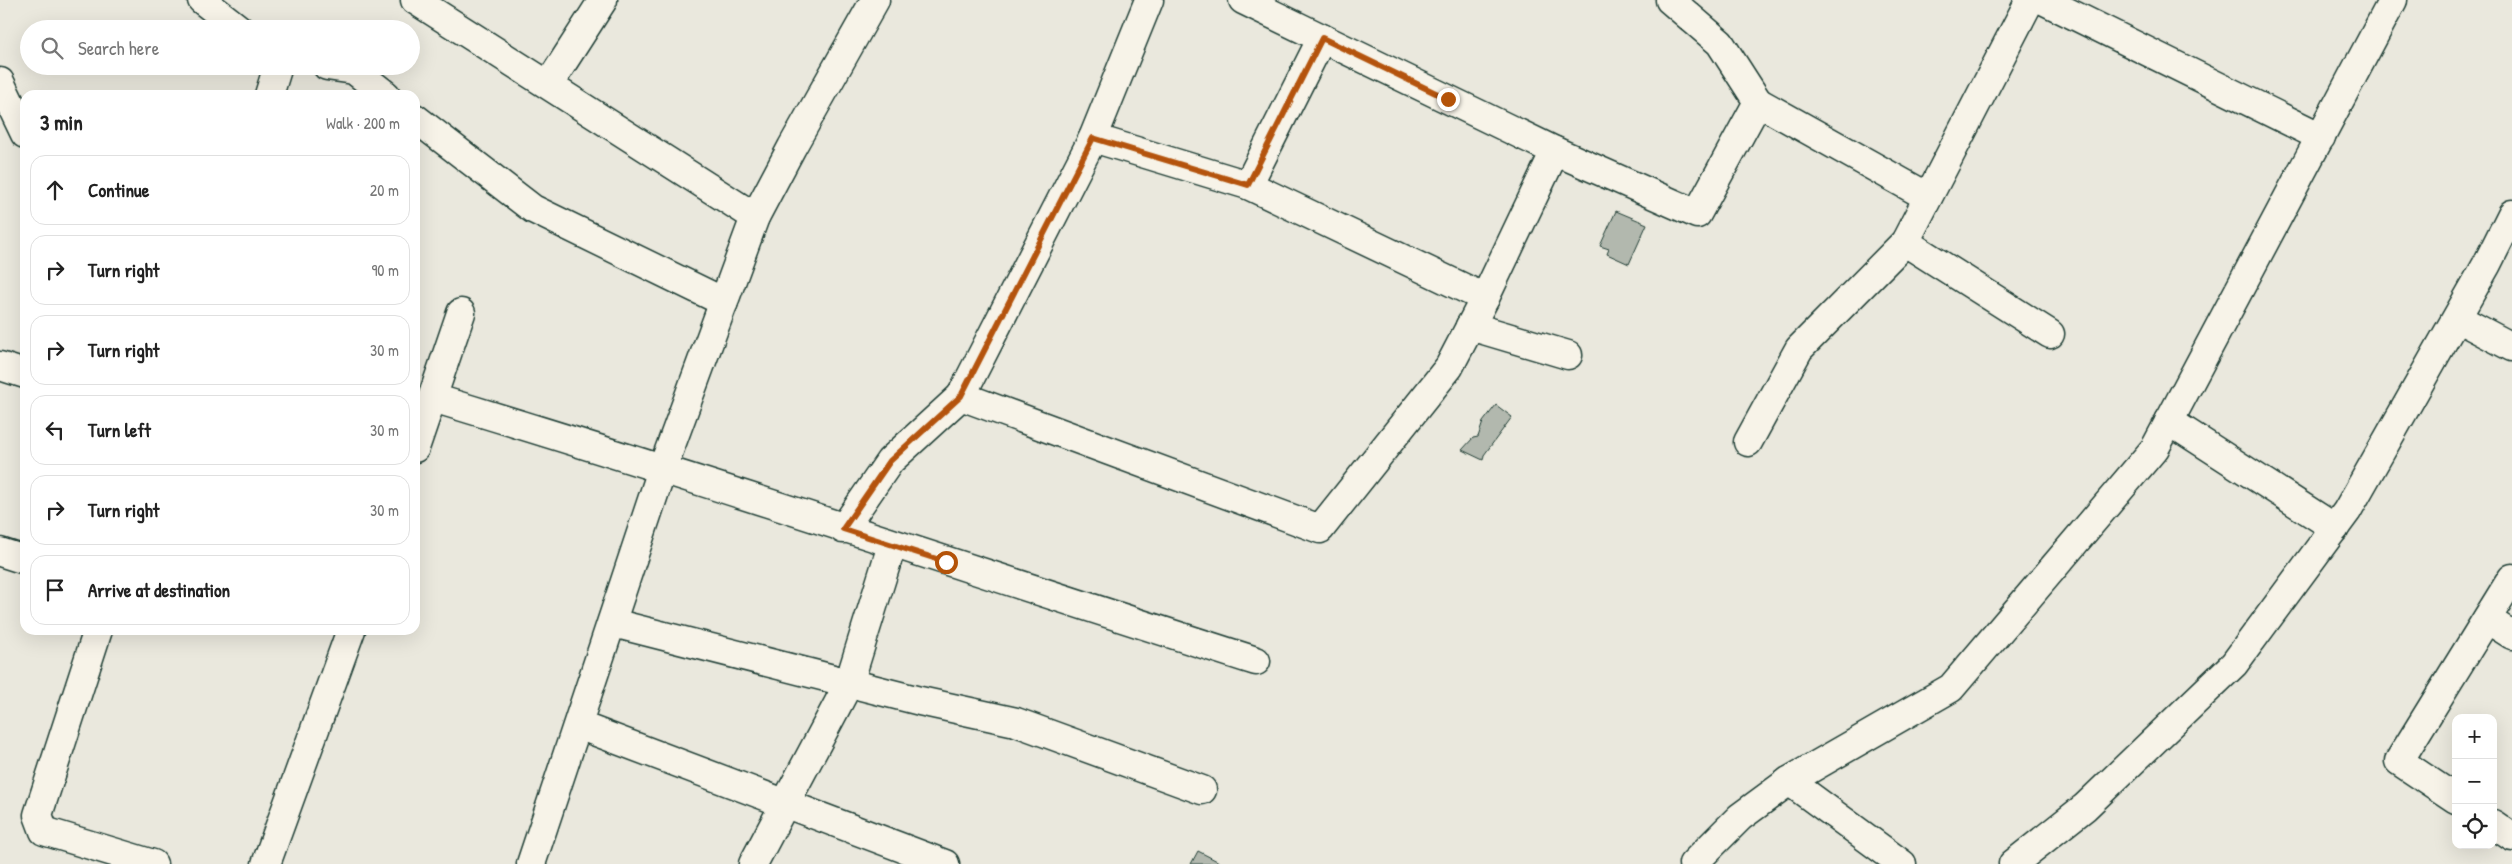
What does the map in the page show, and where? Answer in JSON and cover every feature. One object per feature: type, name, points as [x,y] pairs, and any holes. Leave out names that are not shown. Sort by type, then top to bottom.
[{"type":"street","points":[[415,0],[755,217]]},
{"type":"street","points":[[549,84],[603,0]]},
{"type":"street","points":[[533,863],[613,623],[662,467],[755,217],[875,0]]},
{"type":"street","points":[[843,529],[890,461],[961,396],[1093,138],[1149,0]]},
{"type":"street","points":[[1243,0],[1555,151],[1697,214],[1758,102]]},
{"type":"street","points":[[1670,0],[1720,43],[1758,102],[1928,197]]},
{"type":"street","points":[[1748,442],[1799,349],[1905,242],[2030,0]]},
{"type":"street","points":[[2043,0],[2321,137]]},
{"type":"street","points":[[1693,864],[1740,817],[1789,781],[1951,688],[2155,448],[2393,0]]},
{"type":"street","points":[[207,2],[228,20]]},
{"type":"street","points":[[1248,185],[1322,38]]},
{"type":"street","points":[[271,90],[275,75]]},
{"type":"street","points":[[360,75],[380,90]]},
{"type":"street","points":[[0,82],[20,124]]},
{"type":"street","points":[[420,122],[533,209],[724,302]]},
{"type":"street","points":[[1093,138],[1248,185],[1485,298]]},
{"type":"street","points":[[961,396],[1320,529],[1448,367],[1485,298],[1555,151]]},
{"type":"street","points":[[2013,864],[2085,807],[2234,664],[2347,511],[2457,318],[2512,214]]},
{"type":"street","points":[[1905,242],[2050,334]]},
{"type":"street","points":[[420,434],[461,313]]},
{"type":"street","points":[[2457,318],[2512,347]]},
{"type":"street","points":[[1470,326],[1568,355]]},
{"type":"street","points":[[0,366],[20,372]]},
{"type":"street","points":[[433,398],[662,467],[843,529],[1256,661]]},
{"type":"street","points":[[2169,421],[2335,528]]},
{"type":"street","points":[[754,864],[849,683],[892,545]]},
{"type":"street","points":[[0,552],[20,558]]},
{"type":"street","points":[[2452,796],[2399,761],[2512,578]]},
{"type":"street","points":[[2487,619],[2512,636]]},
{"type":"street","points":[[613,623],[849,683],[1016,722],[1202,790]]},
{"type":"street","points":[[96,635],[38,815],[44,830],[153,864]]},
{"type":"street","points":[[266,864],[349,635]]},
{"type":"street","points":[[578,725],[945,864]]},
{"type":"street","points":[[1789,781],[1902,864]]},
{"type":"street","points":[[2497,827],[2512,837]]},
{"type":"building","points":[[1616,211],[1647,224],[1629,264],[1607,254],[1609,249],[1600,246]]},
{"type":"building","points":[[1496,405],[1512,417],[1484,455],[1483,460],[1462,450],[1473,438],[1478,437],[1483,422]]},
{"type":"building","points":[[1198,851],[1223,864],[1191,864]]},
{"type":"route","points":[[946,562],[843,529],[890,461],[961,396],[1093,138],[1248,185],[1322,38],[1448,99]]}]
